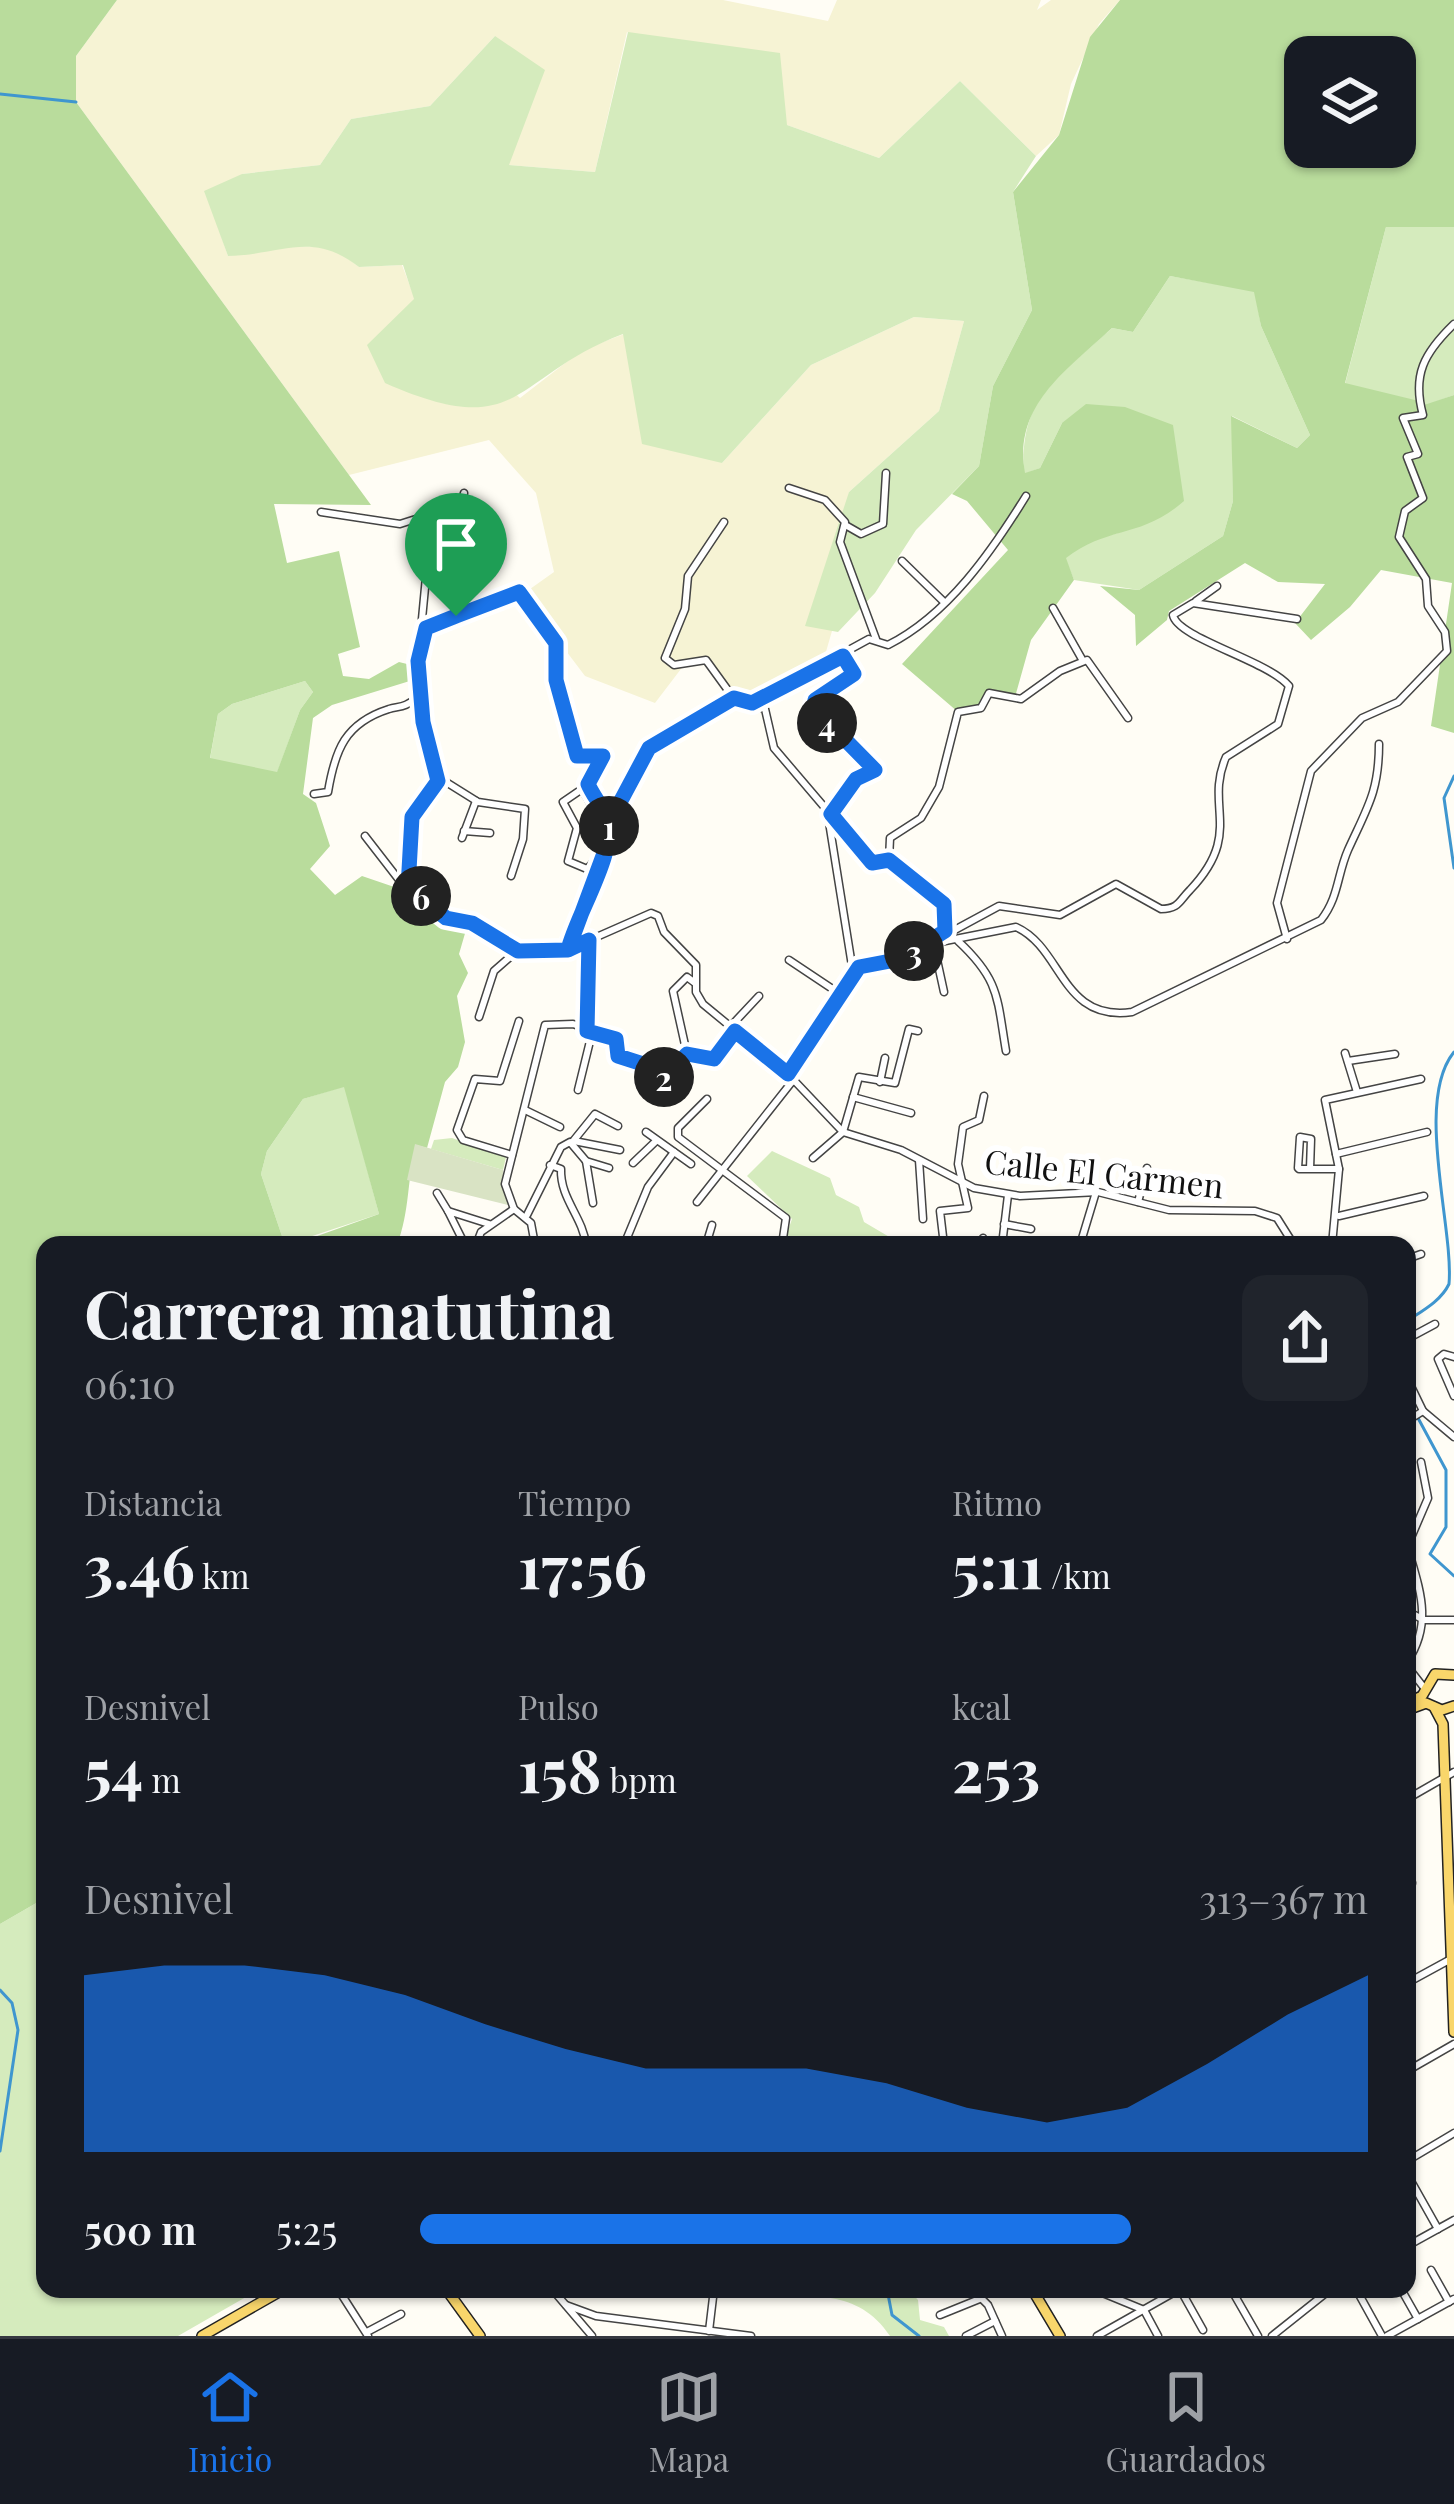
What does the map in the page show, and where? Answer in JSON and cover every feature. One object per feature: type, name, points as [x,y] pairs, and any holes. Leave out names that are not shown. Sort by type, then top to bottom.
[{"type":"main road","points":[[1416,1697],[1435,1674],[1454,1676]]},
{"type":"main road","points":[[1424,1689],[1442,1721],[1449,1775],[1454,2032]]},
{"type":"main road","points":[[1416,1707],[1454,1707],[1446,1720],[1453,1955]]},
{"type":"main road","points":[[192,2336],[257,2298]]},
{"type":"main road","points":[[202,2336],[268,2298]]},
{"type":"main road","points":[[453,2298],[480,2336]]},
{"type":"main road","points":[[1034,2298],[1056,2336]]},
{"type":"street","points":[[1287,939],[1276,903],[1311,771],[1362,718],[1398,703],[1447,651],[1445,632],[1429,606],[1428,585],[1400,537],[1406,511],[1423,498],[1407,457],[1418,454],[1418,445],[1403,418],[1424,416],[1415,389],[1421,364],[1454,324]]},
{"type":"street","points":[[790,488],[825,500],[847,526],[861,534],[883,524],[886,473]]},
{"type":"street","points":[[456,616],[454,536],[464,493]]},
{"type":"street","points":[[847,526],[838,536],[876,639],[888,645],[981,565],[1026,496]]},
{"type":"street","points":[[314,794],[328,792],[338,743],[363,721],[408,706],[416,698],[426,628],[427,520],[400,524],[321,512]]},
{"type":"street","points":[[724,522],[688,576],[685,609],[665,658],[674,665],[706,660],[734,698],[752,703],[769,716],[774,748],[872,863],[889,860],[944,904],[945,931]]},
{"type":"street","points":[[902,561],[943,601]]},
{"type":"street","points":[[931,945],[945,931],[999,906],[1060,915],[1116,884],[1154,906],[1172,909],[1202,881],[1220,834],[1222,766],[1233,752],[1278,724],[1289,686],[1273,671],[1174,624],[1175,611],[1217,586],[1215,606]]},
{"type":"street","points":[[426,628],[519,592],[556,643],[556,680],[577,756],[603,756],[588,784],[609,823]]},
{"type":"street","points":[[1193,603],[1297,619]]},
{"type":"street","points":[[1053,608],[1083,661]]},
{"type":"street","points":[[752,703],[876,639]]},
{"type":"street","points":[[843,656],[854,674],[815,700],[814,708],[875,770],[856,779],[831,814],[853,972]]},
{"type":"street","points":[[889,860],[890,838],[921,818],[944,778],[958,712],[981,708],[988,693],[1030,696],[1048,679],[1083,661],[1094,663],[1128,718]]},
{"type":"street","points":[[421,674],[423,722],[438,777],[476,801],[525,808],[523,839],[511,877]]},
{"type":"street","points":[[568,950],[609,823],[649,748],[734,698]]},
{"type":"street","points":[[697,1202],[724,1172],[790,1078],[853,972],[863,964],[901,959],[931,945],[1003,927],[1024,930],[1079,998],[1110,1015],[1132,1012],[1321,920],[1338,894],[1346,853],[1378,788],[1379,743]]},
{"type":"street","points":[[408,888],[412,817],[438,777]]},
{"type":"street","points":[[582,789],[603,821],[604,845],[588,868],[568,861],[578,828],[563,800],[582,789]]},
{"type":"street","points":[[476,801],[463,835],[490,833]]},
{"type":"street","points":[[365,836],[408,888],[446,918],[472,923],[517,951],[568,950],[651,913],[658,916],[673,943],[693,959],[694,983],[704,1004],[790,1078],[843,1132]]},
{"type":"street","points":[[578,1090],[590,1032],[589,940]]},
{"type":"street","points":[[958,941],[992,980],[1003,1012],[1006,1051]]},
{"type":"street","points":[[931,945],[944,992]]},
{"type":"street","points":[[479,1017],[494,971],[517,951]]},
{"type":"street","points":[[789,959],[840,994]]},
{"type":"street","points":[[687,1054],[673,991],[687,977],[694,983]]},
{"type":"street","points":[[687,1054],[714,1059],[759,996]]},
{"type":"street","points":[[573,1024],[588,1016]]},
{"type":"street","points":[[512,1156],[463,1140],[457,1130],[475,1079],[500,1081],[519,1021]]},
{"type":"street","points":[[527,1215],[514,1209],[505,1184],[541,1031],[552,1023],[573,1024],[616,1039],[618,1056],[646,1065],[670,1096]]},
{"type":"street","points":[[813,1158],[843,1132],[860,1077],[895,1083],[909,1029],[918,1031]]},
{"type":"street","points":[[660,1081],[687,1054]]},
{"type":"street","points":[[1357,1092],[1346,1057],[1395,1054]]},
{"type":"street","points":[[880,1082],[885,1058]]},
{"type":"street","points":[[1334,1236],[1339,1168],[1326,1098],[1421,1079]]},
{"type":"street","name":"Calle El Carmen","points":[[966,1184],[958,1164],[963,1126],[979,1120],[984,1096]]},
{"type":"street","points":[[854,1097],[911,1113]]},
{"type":"street","points":[[707,1099],[676,1131],[786,1218],[783,1236]]},
{"type":"street","points":[[525,1110],[560,1127]]},
{"type":"street","points":[[533,1236],[527,1215],[561,1147],[573,1142],[595,1114],[618,1126]]},
{"type":"street","points":[[646,1132],[691,1165]]},
{"type":"street","name":"Calle El Carmen","points":[[843,1132],[919,1160],[966,1184],[1008,1195],[1096,1192],[1168,1210],[1267,1214],[1289,1236]]},
{"type":"street","points":[[1336,1154],[1427,1132]]},
{"type":"street","points":[[1310,1169],[1311,1139],[1300,1136],[1298,1168],[1310,1169],[1339,1168]]},
{"type":"street","points":[[633,1163],[657,1140]]},
{"type":"street","points":[[573,1142],[620,1150]]},
{"type":"street","points":[[573,1142],[586,1161],[593,1203]]},
{"type":"street","points":[[628,1236],[648,1187],[674,1152]]},
{"type":"street","points":[[919,1160],[923,1219]]},
{"type":"street","points":[[586,1161],[609,1168]]},
{"type":"street","points":[[550,1166],[561,1169],[566,1199],[585,1236]]},
{"type":"street","points":[[1138,1202],[1147,1168]]},
{"type":"street","points":[[943,1236],[940,1211],[968,1208],[966,1184]]},
{"type":"street","points":[[1083,1236],[1096,1192]]},
{"type":"street","points":[[437,1193],[460,1236]]},
{"type":"street","points":[[1003,1236],[1008,1195]]},
{"type":"street","points":[[1339,1216],[1424,1196]]},
{"type":"street","points":[[482,1236],[489,1224],[514,1209]]},
{"type":"street","points":[[448,1211],[489,1224]]},
{"type":"street","points":[[1004,1224],[1030,1229]]},
{"type":"street","points":[[709,1236],[712,1225]]},
{"type":"street","points":[[1416,1255],[1421,1254]]},
{"type":"street","points":[[1416,1334],[1435,1324]]},
{"type":"street","points":[[1454,1357],[1444,1354],[1438,1359],[1454,1396]]},
{"type":"street","points":[[1416,1401],[1454,1437]]},
{"type":"street","points":[[1416,1414],[1424,1411]]},
{"type":"street","points":[[1416,1525],[1428,1498],[1421,1462]]},
{"type":"street","points":[[1416,1585],[1424,1620],[1416,1648]]},
{"type":"street","points":[[1416,1616],[1454,1620]]},
{"type":"street","points":[[1424,1689],[1416,1673],[1435,1674]]},
{"type":"street","points":[[1416,1794],[1449,1775]]},
{"type":"street","points":[[1416,1976],[1453,1955]]},
{"type":"street","points":[[1416,2066],[1454,2044]]},
{"type":"street","points":[[1416,2156],[1454,2133]]},
{"type":"street","points":[[1416,2190],[1438,2229]]},
{"type":"street","points":[[1416,2241],[1454,2220]]},
{"type":"street","points":[[1361,2298],[1384,2336],[1452,2301],[1431,2270]]},
{"type":"street","points":[[344,2298],[367,2334],[400,2314]]},
{"type":"street","points":[[560,2298],[590,2333]]},
{"type":"street","points":[[712,2333],[714,2298]]},
{"type":"street","points":[[940,2315],[982,2298],[1002,2336]]},
{"type":"street","points":[[1111,2298],[1144,2310],[1158,2336]]},
{"type":"street","points":[[1097,2336],[1165,2298]]},
{"type":"street","points":[[1185,2298],[1203,2330]]},
{"type":"street","points":[[1237,2298],[1258,2336]]},
{"type":"street","points":[[1272,2336],[1319,2298]]},
{"type":"street","points":[[1407,2298],[1418,2319]]},
{"type":"street","points":[[1121,2323],[1123,2304]]},
{"type":"street","points":[[566,2305],[596,2316],[751,2336]]},
{"type":"street","points":[[590,2333],[590,2319],[596,2316]]},
{"type":"street","points":[[966,2336],[995,2321]]},
{"type":"shaded area","points":[[117,0],[723,0],[828,21],[837,0],[1041,0],[1037,10],[1051,0],[1120,0],[1099,24],[1071,84],[1059,135],[1036,156],[960,81],[879,158],[787,125],[627,32],[595,172],[509,165],[495,36],[430,106],[351,119],[320,165],[242,174],[217,224],[228,256],[289,246],[334,247],[359,267],[402,265],[415,299],[520,398],[582,350],[624,334],[722,463],[811,365],[914,317],[964,321],[939,411],[849,492],[832,631],[823,662],[752,703],[735,700],[706,660],[684,665],[655,703],[585,676],[523,594],[554,572],[536,493],[489,440],[349,475],[76,102],[76,56]]},
{"type":"green space","points":[[0,0],[117,0],[76,56],[76,102],[371,505],[274,504],[287,563],[339,551],[360,647],[338,654],[343,676],[369,679],[399,662],[411,665],[413,680],[332,705],[313,718],[303,794],[316,803],[330,846],[310,869],[335,895],[362,876],[403,890],[466,930],[459,954],[468,973],[457,996],[465,1042],[458,1067],[445,1082],[427,1148],[416,1145],[400,1236],[317,1236],[379,1214],[344,1087],[303,1099],[267,1151],[261,1174],[282,1236],[36,1236],[36,1903],[0,1924]],"holes":[[[305,681],[313,692],[300,710],[277,772],[210,758],[218,714],[232,704]]]},
{"type":"green space","points":[[1120,0],[1454,0],[1454,227],[1386,227],[1345,383],[1419,401],[1421,406],[1454,395],[1454,733],[1431,726],[1452,583],[1381,570],[1350,607],[1311,640],[1295,623],[1325,584],[1278,582],[1245,563],[1169,611],[1167,620],[1136,646],[1135,615],[1100,586],[1139,590],[1223,536],[1233,501],[1231,416],[1297,448],[1310,435],[1261,326],[1254,292],[1170,276],[1133,332],[1112,328],[1047,391],[1027,428],[1023,449],[1025,473],[1040,468],[1062,423],[1086,404],[1125,407],[1173,425],[1184,501],[1153,521],[1066,558],[1074,580],[1031,640],[1015,697],[989,693],[981,708],[958,712],[902,664],[1008,550],[967,501],[952,494],[979,466],[993,386],[1032,310],[1013,192],[1059,135],[1090,37]]},
{"type":"green space","points":[[628,32],[780,53],[787,125],[879,158],[960,81],[1036,156],[1013,192],[1032,310],[993,386],[979,466],[916,530],[875,593],[838,632],[805,626],[849,492],[939,411],[964,321],[914,317],[811,365],[722,463],[642,444],[623,334],[586,351],[514,397],[491,405],[465,407],[430,400],[385,383],[367,345],[414,299],[403,265],[359,267],[342,256],[311,247],[228,256],[204,191],[242,174],[320,165],[351,119],[430,106],[495,36],[545,70],[509,165],[595,172]]},
{"type":"green space","points":[[1386,227],[1454,227],[1454,395],[1421,407],[1345,384]]},
{"type":"green space","points":[[1170,276],[1255,291],[1261,326],[1310,435],[1297,448],[1232,416],[1233,501],[1223,536],[1139,590],[1074,580],[1065,558],[1089,540],[1118,533],[1062,423],[1040,468],[1024,474],[1028,425],[1046,390],[1075,360],[1112,328],[1133,332]]},
{"type":"green space","points":[[305,681],[313,692],[300,710],[277,773],[210,759],[218,714],[232,704]]},
{"type":"green space","points":[[345,1086],[379,1214],[312,1236],[282,1236],[261,1174],[267,1151],[303,1099]]},
{"type":"green space","points":[[452,1138],[506,1157],[503,1170],[431,1149],[434,1140]]},
{"type":"green space","points":[[415,1144],[503,1170],[508,1205],[407,1180]]},
{"type":"green space","points":[[772,1151],[830,1178],[836,1195],[859,1207],[864,1222],[888,1236],[786,1236],[792,1219],[747,1176]]},
{"type":"green space","points":[[36,1903],[36,2298],[244,2298],[178,2336],[0,2336],[0,1924]]},
{"type":"green space","points":[[830,2298],[916,2298],[920,2320],[944,2327],[949,2336],[890,2336],[877,2320]]},
{"type":"waterway","points":[[0,94],[76,102]]},
{"type":"waterway","points":[[1454,776],[1444,798],[1454,868]]},
{"type":"waterway","points":[[1416,1315],[1449,1284],[1436,1132],[1443,1074],[1454,1052]]},
{"type":"waterway","points":[[1418,1418],[1446,1470],[1446,1527],[1430,1554],[1454,1576]]},
{"type":"waterway","points":[[0,1990],[12,2003],[18,2030],[0,2151]]},
{"type":"waterway","points":[[889,2298],[892,2315],[919,2336]]},
{"type":"route","points":[[456,616],[426,628],[419,650],[423,722],[438,781],[412,817],[406,879],[408,888],[446,918],[472,923],[518,951],[568,950],[607,845],[608,832],[609,823],[624,804],[646,751],[734,698],[752,703],[822,662],[843,656],[854,674],[815,700],[814,708],[874,762],[875,770],[856,779],[831,814],[863,856],[872,863],[889,860],[944,904],[945,931],[901,959],[863,964],[853,972],[788,1074],[735,1031],[714,1059],[687,1054],[660,1081],[646,1065],[622,1059],[616,1039],[587,1031],[589,940],[568,950],[577,919],[607,845],[609,823],[588,784],[603,756],[577,756],[556,680],[556,643],[519,592],[456,616]]}]
